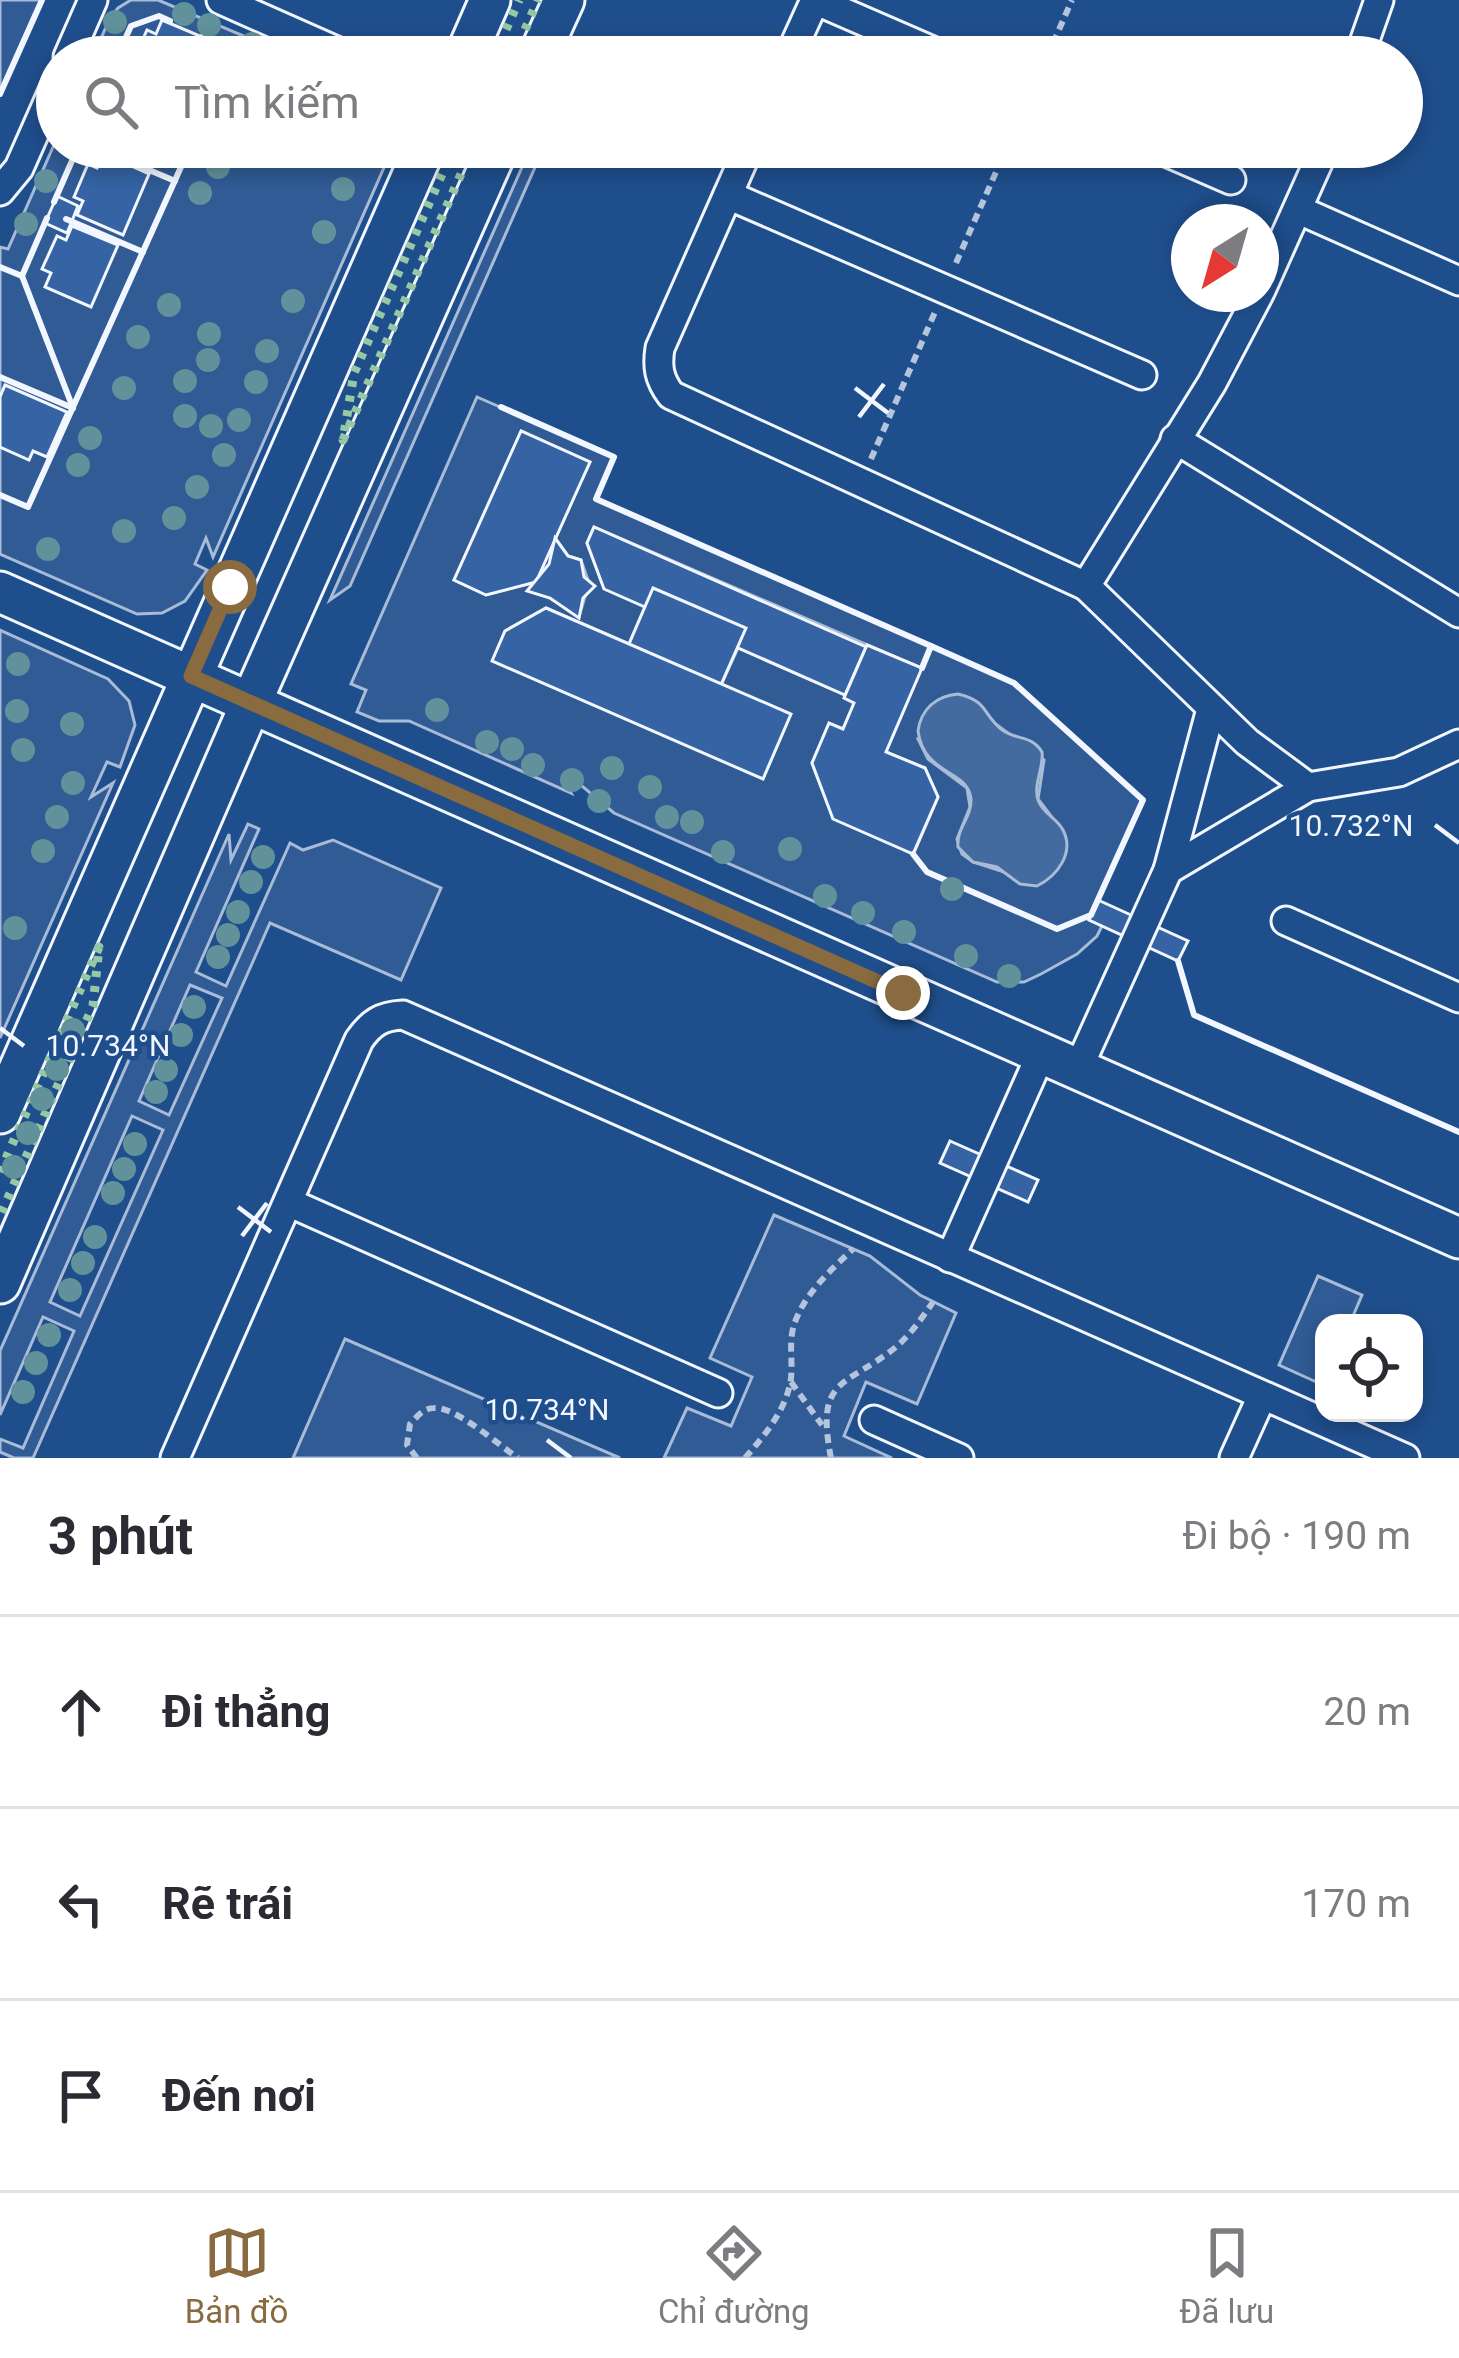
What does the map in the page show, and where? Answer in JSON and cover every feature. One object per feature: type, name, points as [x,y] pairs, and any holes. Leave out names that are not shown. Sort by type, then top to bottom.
[{"type":"street","points":[[77,36],[93,0]]},
{"type":"street","points":[[221,0],[302,36]]},
{"type":"street","points":[[474,36],[490,0]]},
{"type":"street","points":[[548,36],[564,0]]},
{"type":"street","points":[[799,36],[815,0],[898,36]]},
{"type":"street","points":[[1366,36],[1378,0]]},
{"type":"street","points":[[0,190],[19,168],[36,130]]},
{"type":"street","points":[[0,1113],[416,168]]},
{"type":"street","points":[[0,1283],[489,168]]},
{"type":"street","points":[[740,168],[660,348],[657,366],[671,395],[1086,586],[1247,742],[1308,787]]},
{"type":"street","points":[[1204,168],[1232,180]]},
{"type":"street","points":[[1279,253],[1316,168]]},
{"type":"street","points":[[728,195],[1142,375]]},
{"type":"street","points":[[1299,211],[1459,281]]},
{"type":"street","points":[[1086,586],[1212,383],[1249,312]]},
{"type":"street","points":[[1175,439],[1459,614]]},
{"type":"street","points":[[0,592],[1459,1238]]},
{"type":"street","points":[[1077,1071],[1168,869],[1211,709]]},
{"type":"street","points":[[1168,869],[1308,787],[1399,772],[1452,755]]},
{"type":"street","points":[[1286,921],[1459,998]]},
{"type":"street","points":[[175,1458],[359,1040],[371,1024],[403,1015],[1405,1458]]},
{"type":"street","points":[[950,1258],[1041,1054]]},
{"type":"street","points":[[288,1202],[718,1393]]},
{"type":"street","points":[[1234,1458],[1262,1396]]},
{"type":"street","points":[[874,1420],[959,1458]]},
{"type":"path","points":[[1056,36],[1072,0]]},
{"type":"path","points":[[955,267],[997,168]]},
{"type":"path","points":[[870,462],[935,312]]},
{"type":"path","points":[[745,1458],[782,1408],[790,1381],[794,1324],[813,1290],[853,1249]]},
{"type":"path","points":[[831,1458],[825,1428],[830,1402],[844,1382],[896,1347],[933,1302]]},
{"type":"path","points":[[790,1381],[825,1428]]},
{"type":"path","points":[[417,1458],[407,1445],[410,1424],[436,1407],[458,1416],[518,1458]]},
{"type":"shaded area","points":[[0,0],[42,0],[0,95]]},
{"type":"shaded area","points":[[131,0],[158,0],[244,36],[102,36],[118,8]]},
{"type":"shaded area","points":[[44,168],[384,168],[213,557],[206,538],[195,564],[207,570],[185,601],[162,613],[137,614],[0,554],[0,247],[8,249]]},
{"type":"shaded area","points":[[522,168],[535,168],[350,586],[330,600]]},
{"type":"shaded area","points":[[477,397],[614,457],[596,499],[1014,683],[1143,800],[1089,919],[1102,926],[1097,936],[1077,954],[1024,982],[997,982],[614,813],[569,775],[563,779],[571,793],[409,721],[379,721],[357,712],[366,690],[351,684]],"holes":[[[522,431],[590,462],[555,538],[568,556],[581,560],[589,583],[579,617],[536,582],[486,595],[454,580]],[[594,527],[921,668],[886,752],[925,768],[938,797],[914,853],[833,818],[812,763],[829,724],[843,729],[854,703],[845,695],[738,648],[721,685],[790,715],[763,778],[493,661],[505,631],[546,608],[629,644],[645,607],[604,588],[587,543]],[[997,725],[1044,760],[1038,799],[1055,821],[1004,872],[973,862],[962,854],[957,839],[970,807],[967,788],[928,759],[918,739]]]},
{"type":"shaded area","points":[[0,630],[108,679],[129,701],[135,725],[120,767],[107,762],[91,797],[113,783],[0,1038]]},
{"type":"shaded area","points":[[958,694],[975,700],[1001,729],[1033,742],[1042,752],[1038,800],[1063,830],[1067,847],[1057,870],[1037,886],[1020,884],[997,867],[973,862],[958,847],[971,805],[968,789],[928,756],[918,731],[931,705]]},
{"type":"shaded area","points":[[248,824],[259,829],[196,972],[226,986],[290,843],[303,850],[333,840],[441,888],[401,980],[270,923],[33,1458],[14,1458],[0,1452],[0,1439],[23,1448],[74,1331],[43,1317],[0,1415],[0,1351],[229,834],[231,860]],"holes":[[[190,985],[222,998],[169,1115],[139,1101]],[[132,1116],[163,1130],[80,1316],[50,1302]]]},
{"type":"shaded area","points":[[774,1215],[870,1256],[920,1295],[956,1313],[917,1404],[866,1382],[844,1436],[892,1458],[664,1458],[687,1408],[731,1426],[752,1377],[710,1358]]},
{"type":"shaded area","points":[[1318,1276],[1362,1295],[1354,1314],[1315,1314],[1315,1381],[1279,1365]]},
{"type":"shaded area","points":[[345,1339],[620,1458],[293,1458]]},
{"type":"building","points":[[162,20],[200,36],[144,36],[147,30],[156,34]]},
{"type":"building","points":[[86,168],[136,168],[149,174],[123,235],[77,215],[83,201],[74,197]]},
{"type":"building","points":[[57,196],[78,206],[67,233],[45,223]]},
{"type":"building","points":[[72,226],[118,245],[91,307],[45,287],[51,273],[42,269],[57,236],[66,240]]},
{"type":"building","points":[[5,385],[67,412],[47,457],[33,451],[29,460],[0,447],[0,397]]},
{"type":"building","points":[[521,431],[590,462],[536,582],[486,595],[454,580]]},
{"type":"building","points":[[594,527],[866,647],[845,695],[604,589],[587,543]]},
{"type":"building","points":[[555,538],[568,556],[581,560],[584,577],[595,586],[583,598],[579,618],[550,598],[527,591],[549,564]]},
{"type":"building","points":[[653,588],[746,628],[712,705],[620,665]]},
{"type":"building","points":[[546,608],[791,714],[763,779],[492,661],[505,631]]},
{"type":"building","points":[[867,645],[922,668],[886,752],[925,768],[938,797],[913,854],[833,819],[812,763],[829,723],[843,729],[854,703],[844,698]]},
{"type":"building","points":[[1098,900],[1188,941],[1178,961],[1089,920]]},
{"type":"building","points":[[950,1141],[1038,1180],[1028,1202],[940,1163]]},
{"type":"hedge","points":[[503,36],[519,0]]},
{"type":"hedge","points":[[522,36],[538,0]]},
{"type":"hedge","points":[[445,168],[354,373],[343,440],[464,168]]},
{"type":"hedge","points":[[0,1172],[99,947],[93,1006],[0,1216]]},
{"type":"wall","points":[[0,94],[42,0]]},
{"type":"wall","points":[[126,36],[131,26],[159,16],[170,21]]},
{"type":"wall","points":[[54,202],[69,168]]},
{"type":"wall","points":[[144,168],[175,181]]},
{"type":"wall","points":[[0,495],[28,507],[181,168]]},
{"type":"wall","points":[[0,267],[22,276],[47,218]]},
{"type":"wall","points":[[66,219],[143,252]]},
{"type":"wall","points":[[22,276],[73,408]]},
{"type":"wall","points":[[0,377],[73,408]]},
{"type":"wall","points":[[501,407],[614,457],[596,499],[931,646]]},
{"type":"wall","points":[[913,854],[927,872],[1057,929],[1091,915],[1143,800],[1014,683],[931,646],[922,668]]},
{"type":"wall","points":[[1178,961],[1194,1015],[1459,1132]]},
{"type":"route","points":[[230,587],[191,676],[903,993]]}]
